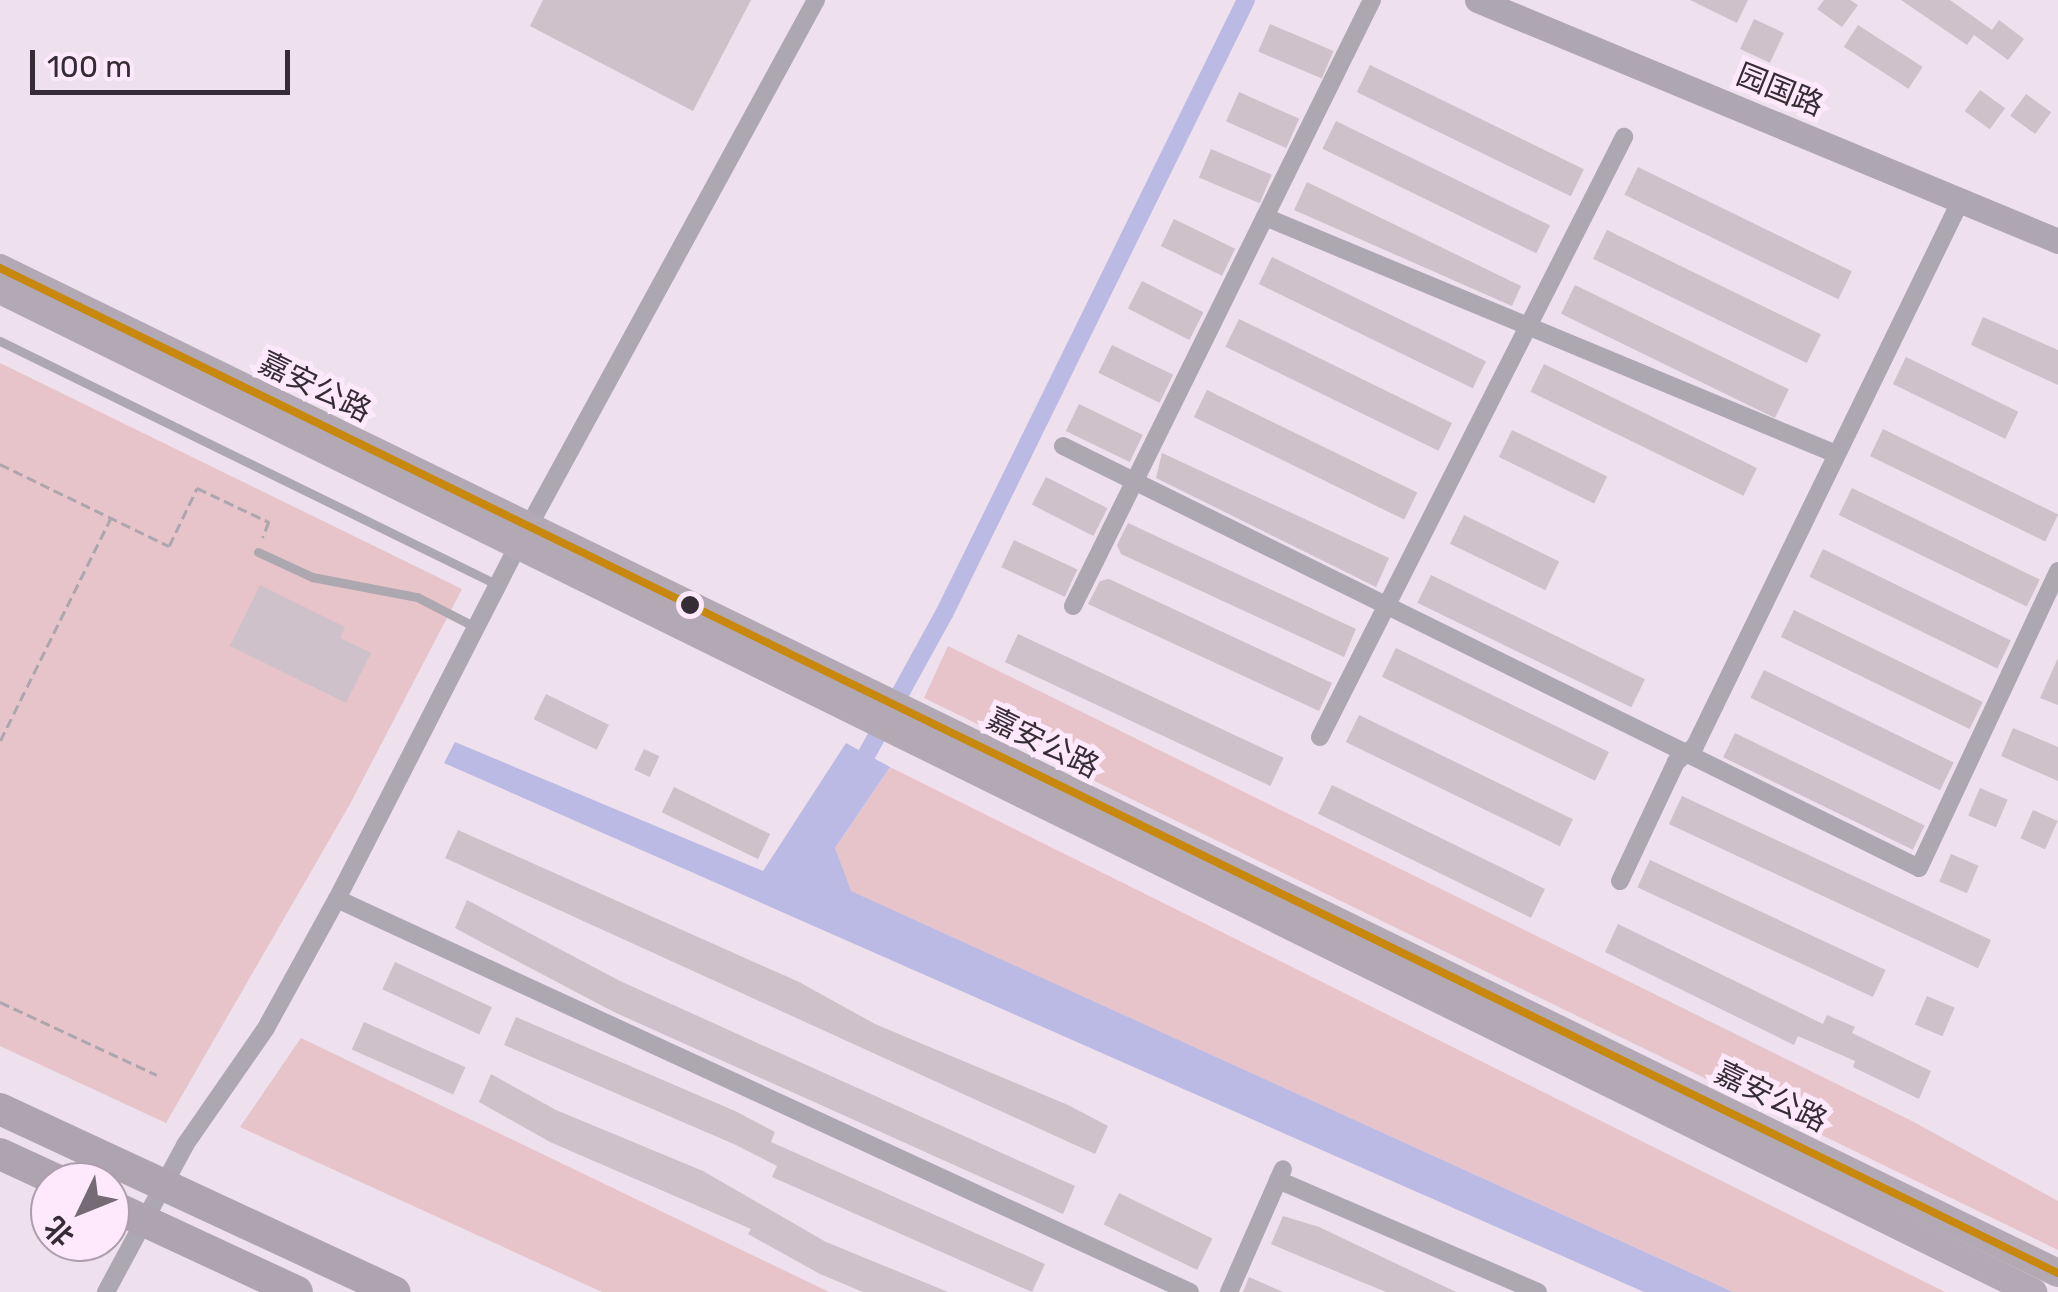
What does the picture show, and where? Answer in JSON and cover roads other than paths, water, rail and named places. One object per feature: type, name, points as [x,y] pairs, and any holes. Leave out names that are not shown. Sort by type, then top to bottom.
[{"type":"highway","points":[[0,1109],[394,1292]]},
{"type":"highway","points":[[0,1154],[30,1168]]},
{"type":"highway","points":[[130,1214],[297,1292]]},
{"type":"main road","name":"嘉安公路","points":[[0,268],[523,537]]},
{"type":"main road","name":"嘉安公路","points":[[0,290],[523,537],[918,731],[2033,1292]]},
{"type":"main road","name":"嘉安公路","points":[[918,731],[2058,1273]]},
{"type":"street","points":[[106,1292],[185,1146],[266,1028],[523,537],[816,0]]},
{"type":"street","points":[[1073,606],[1372,0]]},
{"type":"street","name":"园国路","points":[[1478,0],[2058,241]]},
{"type":"street","points":[[1320,737],[1531,328],[1624,138]]},
{"type":"street","points":[[1620,881],[1684,754],[1694,746],[1960,200]]},
{"type":"street","points":[[1265,217],[1836,454]]},
{"type":"street","points":[[1063,446],[1919,868],[2058,571]]},
{"type":"street","points":[[336,899],[1190,1292]]},
{"type":"street","points":[[1229,1292],[1280,1174],[1538,1292]]},
{"type":"lane","points":[[0,341],[498,585]]},
{"type":"lane","points":[[258,552],[312,577],[417,597],[476,627]]},
{"type":"water","points":[[455,742],[763,871],[846,743],[890,767],[835,848],[851,891],[1733,1292],[1644,1292],[444,763]]},
{"type":"waterway","points":[[857,772],[944,614],[1246,0]]}]
